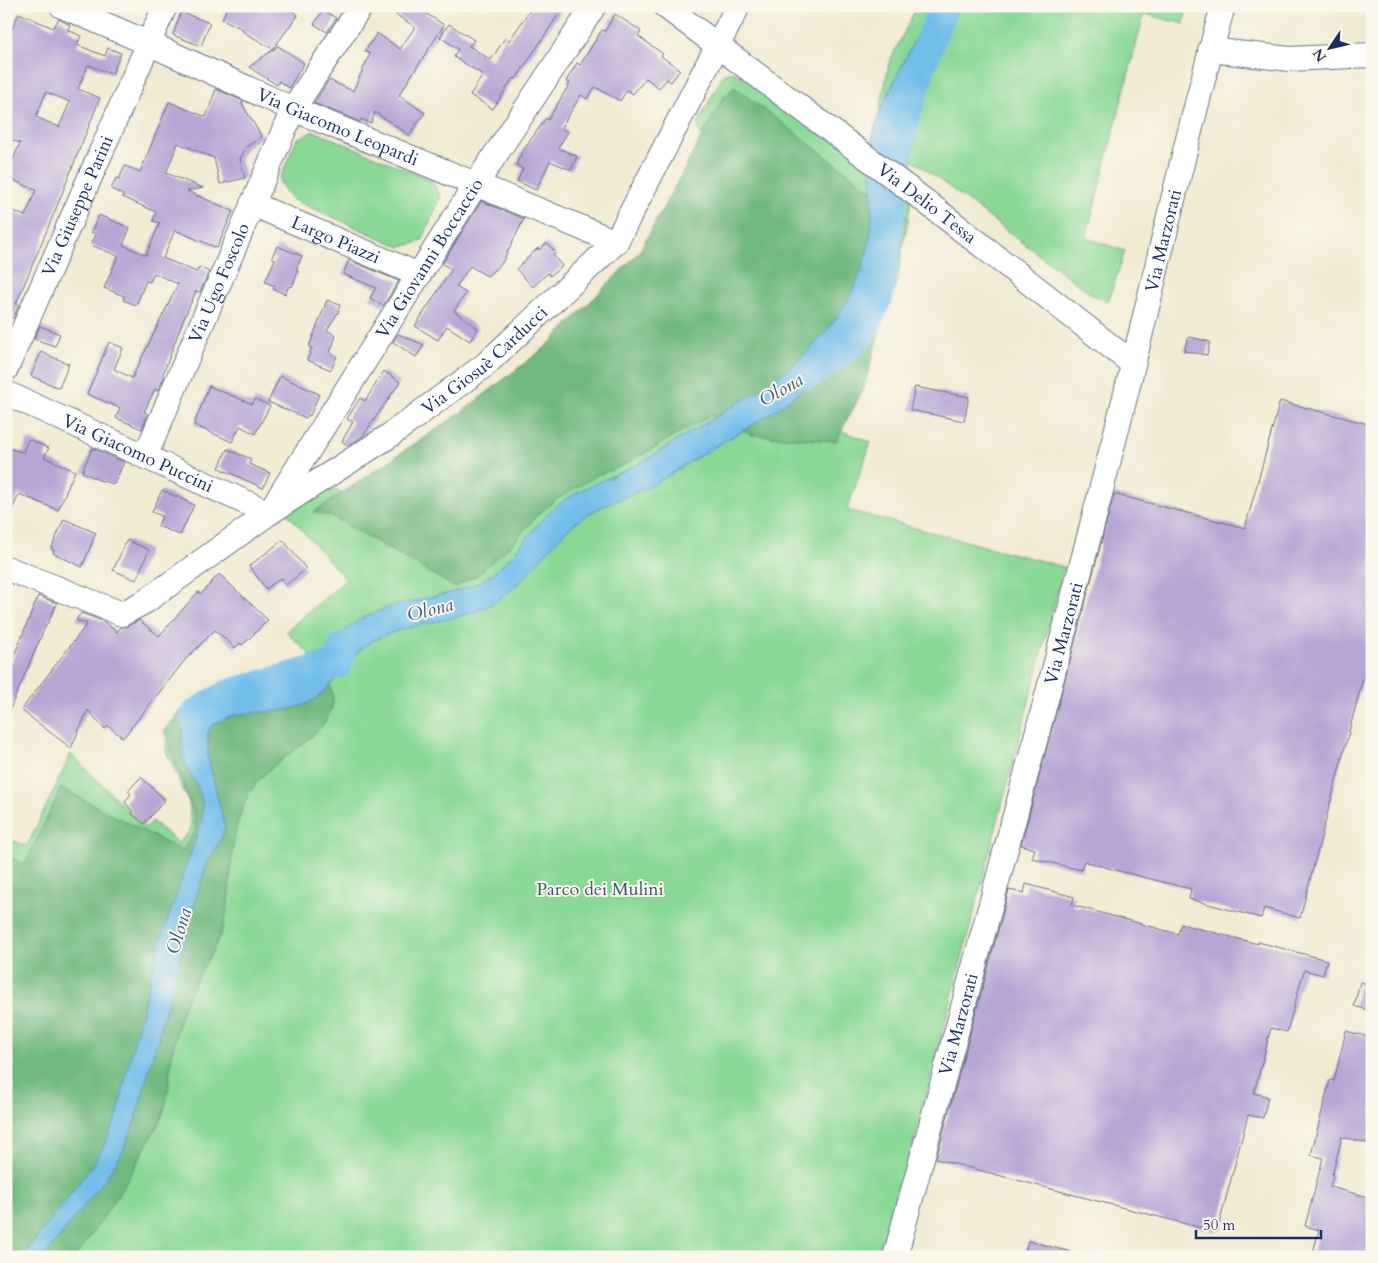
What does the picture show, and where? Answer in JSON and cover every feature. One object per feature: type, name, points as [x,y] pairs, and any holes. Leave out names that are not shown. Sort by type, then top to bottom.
[{"type":"street","name":"Via Giacomo Leopardi","points":[[62,6],[148,43],[293,110],[616,242]]},
{"type":"street","name":"Via Giuseppe Parini","points":[[6,369],[164,6]]},
{"type":"street","name":"Via Ugo Foscolo","points":[[145,457],[293,110],[362,6]]},
{"type":"street","name":"Via Giovanni Boccaccio","points":[[268,513],[476,184],[594,6]]},
{"type":"street","name":"Via Delio Tessa","points":[[665,6],[924,201],[1133,364]]},
{"type":"street","name":"Via Giosuè Carducci","points":[[6,568],[122,614],[146,601],[268,513],[389,436],[486,365],[616,242],[738,6]]},
{"type":"street","name":"Via Marzorati","points":[[896,1257],[1133,364],[1222,6]]},
{"type":"street","points":[[1210,50],[1290,59],[1372,55]]},
{"type":"street","name":"Largo Piazzi","points":[[252,204],[419,275]]},
{"type":"street","name":"Via Giacomo Puccini","points":[[6,393],[268,513]]},
{"type":"green space","name":"Parco dei Mulini","points":[[917,6],[1187,6],[1184,24],[1144,14],[1086,238],[1125,251],[1108,302],[1091,294],[912,159],[910,207],[897,280],[891,300],[876,333],[804,417],[871,442],[847,510],[1064,567],[884,1257],[6,1257],[6,838],[27,846],[71,754],[146,828],[152,821],[178,843],[189,832],[191,826],[189,803],[166,751],[167,734],[177,714],[188,704],[215,688],[300,673],[307,666],[310,655],[286,631],[346,580],[287,513],[330,489],[351,494],[457,422],[536,356],[647,251],[705,145],[697,125],[723,75],[731,72],[741,75],[857,134],[876,148],[875,136],[889,63]]},
{"type":"green space","points":[[734,87],[909,219],[864,388],[836,441],[753,435],[710,415],[654,448],[617,468],[597,475],[557,499],[537,515],[515,541],[477,575],[455,587],[331,516],[314,512],[463,411],[548,345],[639,252],[723,98]]},
{"type":"green space","points":[[314,131],[431,180],[441,196],[422,241],[401,247],[291,199],[279,181],[297,139]]},
{"type":"green space","points":[[319,666],[332,691],[333,700],[330,712],[324,723],[315,733],[260,779],[251,791],[240,815],[232,852],[228,903],[223,928],[183,1008],[172,1053],[166,1104],[158,1126],[122,1189],[75,1257],[6,1257],[6,856],[25,864],[61,788],[182,851],[195,832],[195,817],[164,730],[199,698],[234,680],[253,675]]},
{"type":"water","points":[[931,6],[948,6],[903,120],[892,159],[894,212],[890,243],[882,277],[866,318],[847,346],[824,371],[771,413],[667,477],[604,506],[575,523],[507,594],[495,602],[464,615],[414,626],[382,636],[360,650],[325,691],[308,703],[291,709],[236,715],[211,726],[208,734],[208,758],[225,827],[202,877],[135,1121],[122,1153],[106,1178],[44,1257],[22,1257],[91,1167],[105,1144],[118,1114],[127,1070],[159,945],[202,820],[200,794],[186,766],[182,749],[182,735],[189,715],[204,702],[216,697],[286,688],[299,683],[307,678],[321,663],[344,631],[366,616],[479,582],[503,565],[542,520],[563,501],[651,457],[745,399],[798,361],[838,316],[847,303],[860,275],[869,245],[871,230],[871,155],[874,129],[881,109]]},
{"type":"building","points":[[228,6],[285,6],[298,15],[273,49],[242,31],[243,29],[222,19]]},
{"type":"building","points":[[383,6],[426,6],[422,11],[444,25],[399,95],[425,113],[409,135],[375,112],[371,123],[361,119],[360,122],[314,103],[329,80],[353,91],[370,54],[365,51],[377,33],[400,49],[415,27]]},
{"type":"building","points":[[533,6],[564,6],[516,79],[513,78],[493,109],[470,95],[483,75],[454,57],[458,49],[440,37],[449,24],[474,40],[469,46],[491,60],[505,38],[509,41]]},
{"type":"building","points":[[323,10],[336,18],[327,32],[314,24]]},
{"type":"building","points":[[181,12],[210,23],[201,46],[173,35]]},
{"type":"building","points":[[19,13],[53,28],[59,19],[70,25],[68,30],[81,36],[77,45],[105,56],[108,48],[121,53],[112,74],[88,65],[78,89],[100,98],[16,304],[19,305],[7,326],[6,208],[25,216],[36,190],[6,177],[20,143],[6,138],[6,42]],"holes":[[[46,92],[70,102],[59,127],[36,117]]]},
{"type":"building","points":[[615,14],[641,31],[638,36],[663,54],[661,56],[680,70],[671,82],[667,79],[659,88],[646,78],[633,94],[627,90],[620,101],[595,87],[587,99],[581,95],[561,128],[568,132],[558,148],[577,156],[571,170],[550,161],[536,190],[517,181],[523,169],[516,165],[522,152],[546,118],[548,120],[570,83],[566,81],[577,63],[580,65],[602,30],[605,31]]},
{"type":"building","points":[[278,46],[304,63],[289,88],[279,81],[277,85],[249,67]]},
{"type":"building","points":[[216,89],[243,101],[242,104],[262,137],[246,147],[240,159],[245,178],[220,184],[214,158],[178,143],[166,173],[203,188],[187,191],[233,211],[217,248],[175,230],[163,258],[196,272],[199,267],[209,272],[200,292],[196,291],[182,323],[158,391],[155,389],[144,412],[148,414],[142,429],[116,418],[120,408],[87,394],[109,342],[123,348],[114,369],[132,378],[178,284],[154,273],[150,282],[146,281],[136,305],[123,300],[124,296],[104,288],[118,256],[91,245],[96,234],[91,232],[99,215],[130,228],[123,245],[146,255],[160,223],[153,221],[156,212],[122,197],[123,195],[111,189],[116,178],[119,179],[125,166],[140,172],[169,102],[206,117]]},
{"type":"building","points":[[481,201],[524,219],[502,263],[487,276],[470,266],[456,287],[466,293],[454,311],[478,328],[470,341],[447,326],[438,340],[415,326],[452,269],[442,264]]},
{"type":"building","points":[[547,243],[556,253],[553,255],[562,266],[550,276],[548,273],[533,287],[516,269],[538,248],[539,250]]},
{"type":"building","points":[[277,246],[302,256],[292,287],[289,286],[285,294],[273,289],[275,286],[265,282],[275,259],[272,257]]},
{"type":"building","points":[[349,260],[399,281],[383,306],[370,298],[376,288],[343,274]]},
{"type":"building","points":[[327,300],[340,305],[339,311],[327,330],[336,336],[330,353],[337,356],[331,370],[307,360],[312,348],[309,347]]},
{"type":"building","points":[[40,326],[60,334],[55,346],[34,339]]},
{"type":"building","points":[[398,334],[424,345],[416,357],[393,342]]},
{"type":"building","points":[[1190,337],[1210,342],[1207,355],[1184,351]]},
{"type":"building","points":[[41,352],[69,364],[59,388],[31,376]]},
{"type":"building","points":[[384,371],[400,382],[363,436],[348,446],[342,441],[353,422],[347,419],[360,398],[365,401]]},
{"type":"building","points":[[280,376],[319,394],[310,416],[308,415],[306,418],[268,402]]},
{"type":"building","points":[[209,386],[252,404],[255,399],[270,406],[255,434],[240,426],[232,442],[194,425]]},
{"type":"building","points":[[915,387],[969,397],[964,421],[910,410]]},
{"type":"building","points":[[1280,401],[1372,425],[1372,644],[1300,918],[1264,908],[1261,918],[1189,899],[1191,889],[1084,861],[1081,870],[1032,858],[1035,849],[1021,845],[1114,494],[1245,528]]},
{"type":"building","points":[[28,439],[49,448],[44,457],[75,471],[58,510],[19,494],[6,523],[6,458],[10,449],[23,452]]},
{"type":"building","points":[[92,448],[124,462],[114,484],[99,480],[82,472]]},
{"type":"building","points":[[227,449],[251,459],[249,464],[270,473],[263,488],[219,468]]},
{"type":"building","points":[[162,490],[194,505],[180,535],[158,526],[162,516],[152,512]]},
{"type":"building","points":[[64,519],[96,533],[82,567],[53,553],[54,550],[51,549]]},
{"type":"building","points":[[127,540],[149,550],[136,580],[113,570]]},
{"type":"building","points":[[283,540],[306,569],[286,585],[281,578],[266,589],[249,566]]},
{"type":"building","points":[[219,574],[268,620],[248,640],[242,645],[240,643],[235,648],[215,630],[185,660],[123,738],[108,726],[105,729],[88,710],[71,748],[21,710],[87,624],[76,620],[81,613],[103,621],[117,632],[121,627],[128,626],[139,620],[159,636],[198,592],[201,594]]},
{"type":"building","points":[[38,596],[57,603],[6,718],[6,676]]},
{"type":"building","points":[[141,777],[165,800],[144,824],[132,814],[133,812],[125,802],[131,794],[128,791]]},
{"type":"building","points":[[1026,884],[1074,897],[1072,905],[1178,934],[1181,924],[1327,960],[1323,975],[1304,970],[1287,1032],[1271,1028],[1254,1093],[1268,1097],[1263,1118],[1248,1115],[1217,1232],[936,1159],[1009,890],[1024,893]]},
{"type":"building","points":[[1360,982],[1372,985],[1372,1011],[1354,1006]]},
{"type":"building","points":[[1346,1031],[1372,1038],[1372,1144],[1342,1137],[1330,1187],[1372,1198],[1372,1257],[1312,1257],[1319,1230],[1305,1226],[1323,1158],[1311,1155],[1330,1080],[1334,1081]]},
{"type":"building","points":[[1028,1241],[1071,1252],[1071,1257],[1024,1257]]},
{"type":"waterway","name":"Olona","points":[[809,374],[842,351],[863,331],[878,297],[903,123],[926,52],[944,6]]},
{"type":"waterway","name":"Olona","points":[[194,718],[197,713],[229,694],[337,664],[343,647]]}]
